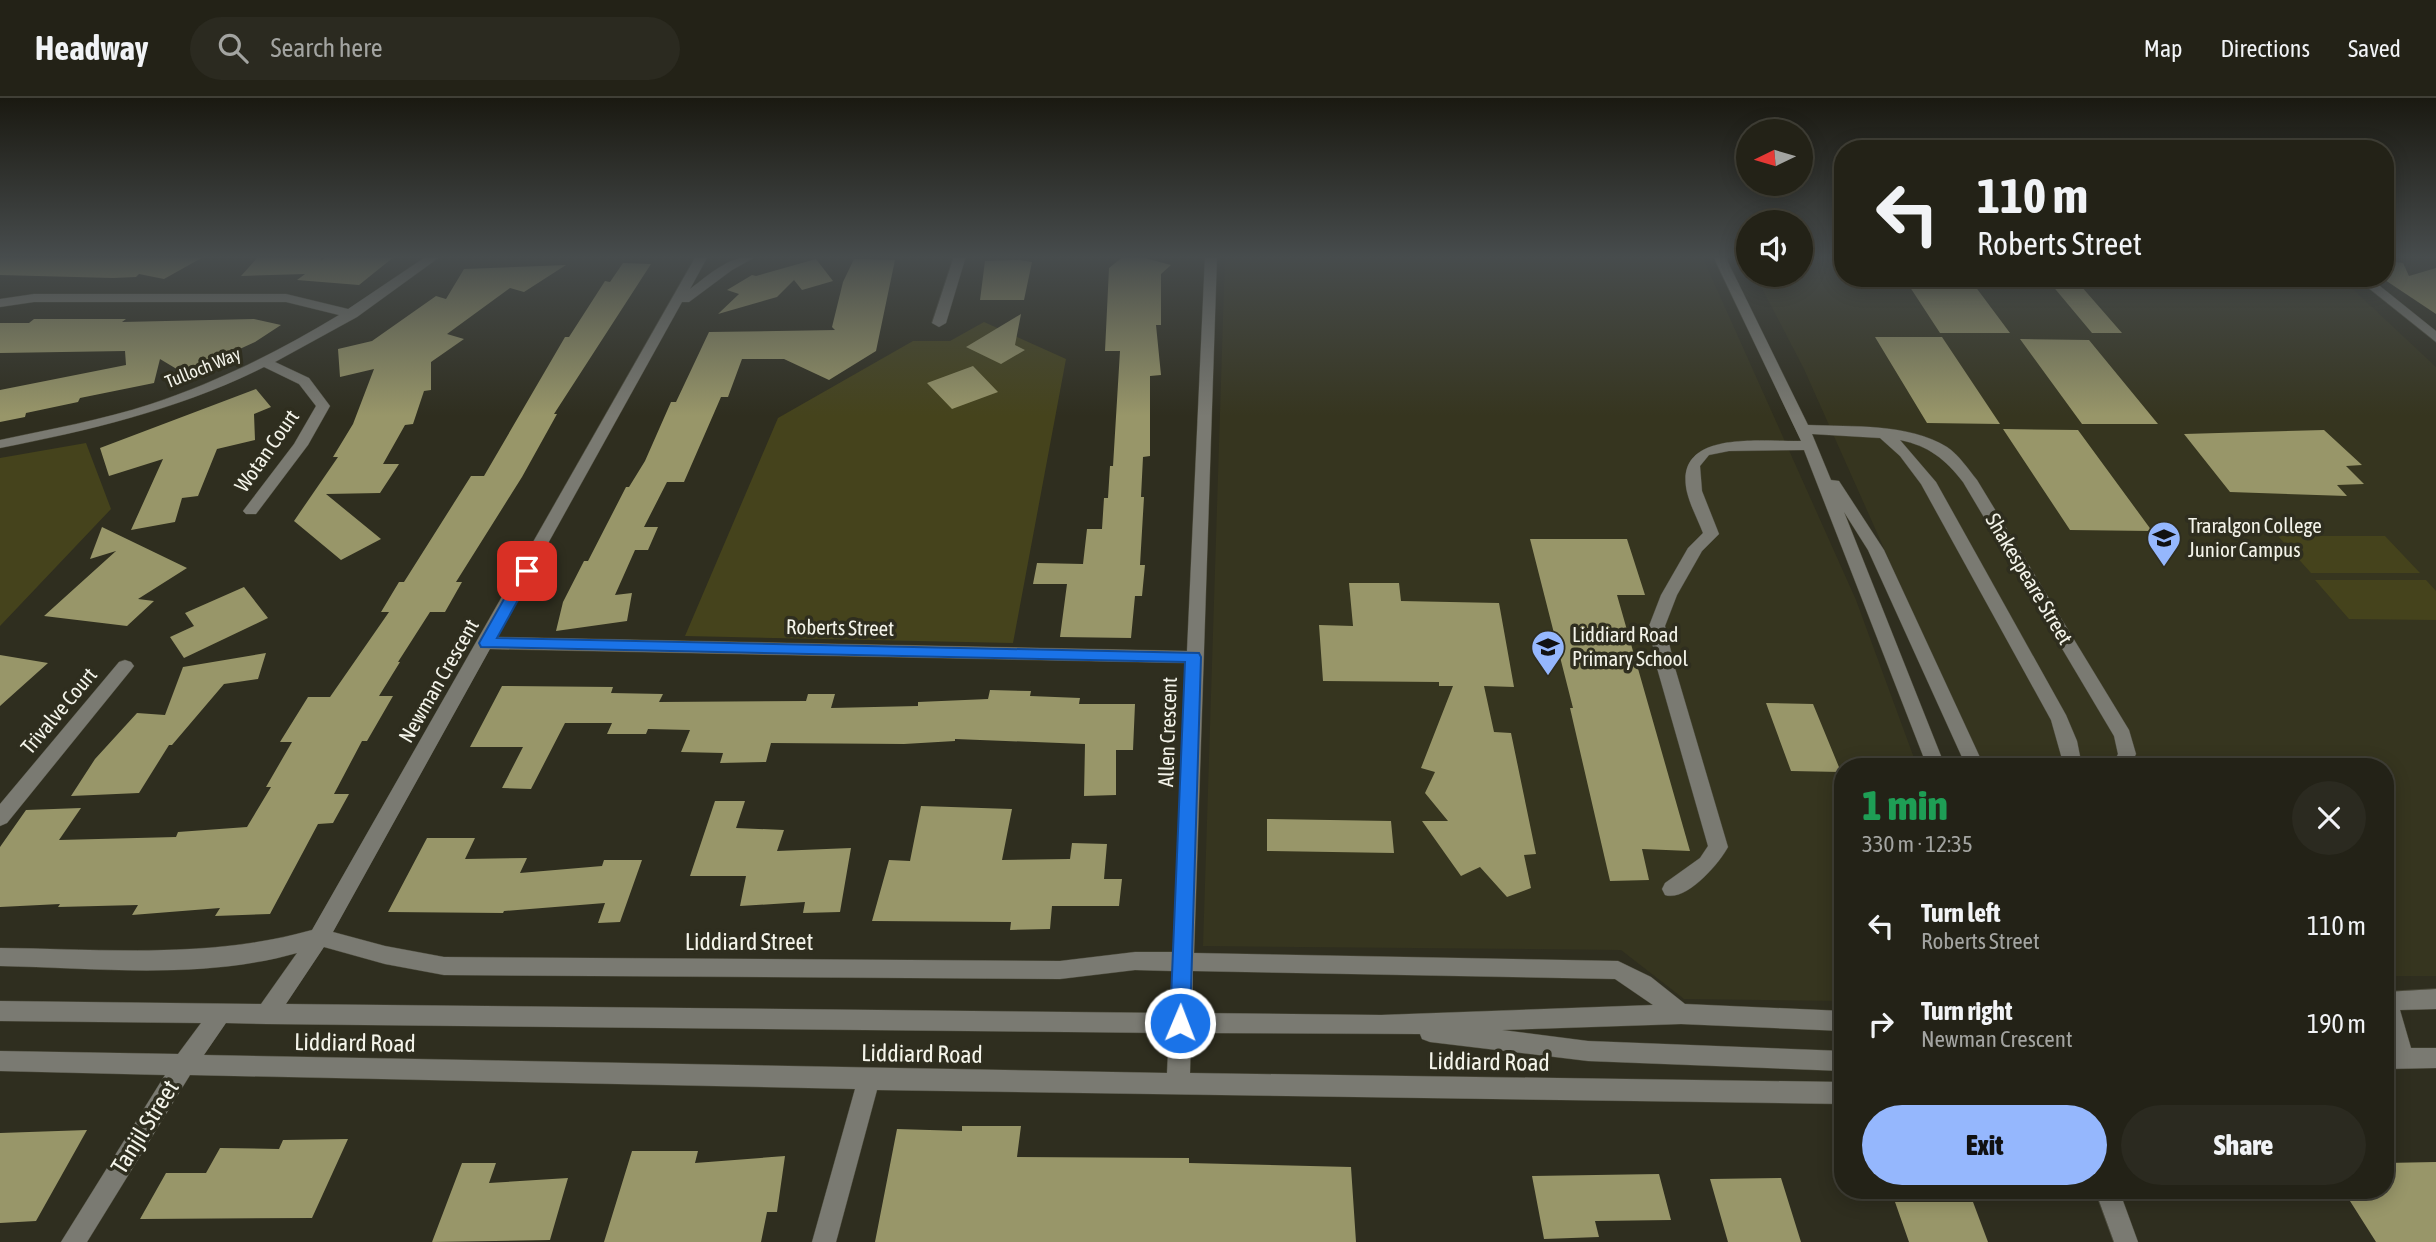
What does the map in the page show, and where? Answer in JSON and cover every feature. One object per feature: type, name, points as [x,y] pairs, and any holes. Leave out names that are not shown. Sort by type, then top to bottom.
[{"type":"street","points":[[333,309],[352,314]]},
{"type":"street","name":"Tulloch Way","points":[[0,444],[113,420],[175,401],[266,363],[359,309]]},
{"type":"street","name":"Newman Crescent","points":[[267,1014],[319,937],[674,309]]},
{"type":"street","points":[[939,323],[943,309]]},
{"type":"street","name":"Allen Crescent","points":[[1178,1084],[1209,309]]},
{"type":"street","points":[[1745,309],[1807,437],[1933,758]]},
{"type":"street","points":[[2401,309],[2436,338]]},
{"type":"street","name":"Wotan Court","points":[[251,511],[301,445],[323,406],[304,381],[266,363]]},
{"type":"street","name":"Shakespeare Street","points":[[1885,435],[1905,453],[1928,482],[2060,720],[2071,758]]},
{"type":"street","name":"Shakespeare Street","points":[[1672,890],[1707,864],[1718,847],[1666,668],[1657,626],[1669,595],[1696,548],[1712,534],[1694,491],[1693,466],[1704,453],[1807,437],[1885,435],[1916,439],[1936,447],[1952,459],[1969,480],[2123,735],[2127,754],[2125,758]]},
{"type":"street","points":[[1807,437],[1876,550],[1971,758]]},
{"type":"street","name":"Roberts Street","points":[[486,643],[1194,657]]},
{"type":"street","name":"Trivalve Court","points":[[0,818],[125,666]]},
{"type":"street","points":[[0,957],[197,960],[271,951],[319,937]]},
{"type":"street","name":"Liddiard Street","points":[[319,937],[385,955],[444,966],[1060,970],[1135,961],[1181,963]]},
{"type":"street","points":[[1181,963],[1618,970],[1643,984],[1681,1014]]},
{"type":"street","points":[[2394,1001],[2436,999]]},
{"type":"street","name":"Liddiard Road","points":[[0,1011],[1381,1026],[1681,1014],[1834,1021]]},
{"type":"street","name":"Tanjil Street","points":[[73,1242],[183,1066],[220,1014]]},
{"type":"street","name":"Liddiard Road","points":[[1381,1026],[1588,1051],[1834,1060]]},
{"type":"street","points":[[2394,1057],[2436,1058]]},
{"type":"street","name":"Liddiard Road","points":[[0,1061],[869,1079],[1834,1093]]},
{"type":"street","points":[[824,1242],[869,1079]]},
{"type":"street","points":[[2110,1199],[2126,1242]]},
{"type":"shaded area","name":"Liddiard Road Primary School","points":[[1223,309],[1726,309],[1856,600],[1914,758],[1834,758],[1834,1001],[1684,999],[1621,950],[1203,946]]},
{"type":"shaded area","name":"Traralgon College Junior Campus","points":[[1773,309],[2375,309],[2436,367],[2436,976],[2394,976],[2394,758],[1977,758],[1804,369]]},
{"type":"shaded area","points":[[984,322],[1066,359],[1013,643],[685,636],[778,418],[913,341],[950,341]]},
{"type":"shaded area","points":[[86,443],[111,509],[0,626],[0,458]]},
{"type":"shaded area","points":[[2278,536],[2385,536],[2420,573],[2311,573]]},
{"type":"shaded area","points":[[2315,580],[2426,580],[2436,591],[2436,620],[2349,619]]},
{"type":"building","points":[[417,309],[481,309],[447,334],[464,339],[431,362],[431,390],[424,391],[413,424],[405,425],[383,464],[399,464],[380,493],[326,494],[381,539],[341,560],[294,521],[338,457],[333,457],[353,424],[374,369],[340,377],[338,349],[372,341]]},
{"type":"building","points":[[587,309],[622,309],[554,414],[557,414],[522,477],[456,582],[462,582],[445,612],[430,612],[398,662],[379,696],[393,696],[367,741],[362,741],[334,794],[349,794],[333,823],[318,824],[270,914],[215,916],[220,908],[132,915],[138,905],[58,907],[60,904],[0,907],[0,847],[26,810],[81,808],[59,840],[176,837],[178,832],[247,827],[271,787],[266,787],[292,742],[280,742],[308,697],[330,697],[389,612],[381,612],[399,582],[404,582],[471,476],[484,476],[565,337],[569,337]]},
{"type":"building","points":[[836,309],[885,309],[876,351],[829,380],[784,359],[742,359],[728,397],[721,397],[684,482],[667,482],[644,527],[658,527],[648,550],[635,550],[615,595],[632,593],[627,621],[556,631],[563,602],[584,561],[588,561],[626,487],[629,487],[645,461],[671,402],[676,402],[709,332],[835,330],[832,327]]},
{"type":"building","points":[[1107,309],[1161,309],[1161,325],[1156,325],[1161,375],[1150,376],[1150,456],[1143,457],[1141,497],[1144,497],[1140,565],[1145,565],[1142,596],[1135,596],[1131,638],[1060,637],[1067,584],[1033,584],[1037,563],[1083,564],[1087,529],[1102,529],[1104,498],[1108,498],[1110,466],[1113,466],[1120,351],[1105,351]]},
{"type":"building","points":[[1925,309],[1992,309],[2010,333],[1940,333]]},
{"type":"building","points":[[2072,309],[2101,309],[2122,333],[2092,333]]},
{"type":"building","points":[[1021,314],[1015,345],[1025,350],[1001,364],[966,347]]},
{"type":"building","points":[[34,319],[126,319],[122,322],[254,319],[281,325],[255,342],[185,374],[160,359],[154,383],[80,398],[78,402],[26,413],[25,417],[0,422],[0,390],[126,365],[125,351],[0,353],[0,323],[29,323]]},
{"type":"building","points":[[1875,337],[1942,337],[2000,424],[1927,423]]},
{"type":"building","points":[[2020,339],[2089,340],[2158,424],[2082,424]]},
{"type":"building","points":[[973,366],[998,392],[952,409],[927,383]]},
{"type":"building","points":[[256,389],[271,407],[254,414],[255,440],[217,449],[198,496],[182,498],[175,522],[131,530],[163,459],[109,476],[100,448]]},
{"type":"building","points":[[2003,429],[2078,430],[2152,531],[2070,530]]},
{"type":"building","points":[[2324,430],[2362,465],[2346,466],[2364,484],[2337,485],[2347,496],[2230,492],[2184,434]]},
{"type":"building","points":[[102,527],[187,568],[138,599],[154,601],[127,626],[44,616],[116,551],[90,559]]},
{"type":"building","points":[[1530,539],[1627,539],[1645,595],[1617,595],[1690,851],[1642,849],[1649,880],[1610,881],[1570,708],[1573,708]]},
{"type":"building","points":[[1349,583],[1399,583],[1401,601],[1499,603],[1514,687],[1484,686],[1494,732],[1511,733],[1536,854],[1524,855],[1531,888],[1507,897],[1480,867],[1461,876],[1422,821],[1448,821],[1425,793],[1435,772],[1421,768],[1453,686],[1439,686],[1439,682],[1323,681],[1319,625],[1353,626]]},
{"type":"building","points":[[244,587],[268,618],[184,658],[170,637],[194,626],[185,613]]},
{"type":"building","points":[[266,653],[258,679],[224,684],[172,745],[169,745],[139,793],[71,796],[95,759],[137,713],[165,715],[183,667]]},
{"type":"building","points":[[0,655],[48,663],[0,706]]},
{"type":"building","points":[[502,686],[613,687],[611,693],[663,694],[659,702],[806,701],[808,694],[835,694],[831,708],[918,706],[918,702],[988,699],[990,690],[1031,691],[1030,696],[1080,698],[1079,704],[1135,704],[1133,750],[1116,750],[1116,795],[1084,796],[1085,744],[955,739],[904,744],[771,743],[766,762],[720,763],[723,753],[681,752],[690,730],[648,729],[646,734],[607,734],[612,723],[565,723],[531,789],[502,788],[523,747],[470,747]]},
{"type":"building","points":[[1766,703],[1813,704],[1835,758],[1834,772],[1791,771]]},
{"type":"building","points":[[715,801],[745,801],[736,828],[784,830],[777,851],[851,848],[840,912],[803,913],[805,902],[740,906],[746,876],[690,876]]},
{"type":"building","points":[[921,806],[1012,809],[1002,860],[1070,859],[1072,843],[1107,844],[1104,879],[1122,879],[1119,906],[1052,906],[1050,929],[1010,930],[1011,922],[872,921],[889,860],[910,861]]},
{"type":"building","points":[[1267,819],[1391,821],[1394,853],[1267,851]]},
{"type":"building","points":[[427,838],[475,838],[465,859],[527,858],[520,873],[602,866],[604,860],[642,860],[620,922],[598,923],[605,903],[503,913],[388,912]]},
{"type":"building","points":[[962,1126],[1021,1126],[1017,1157],[1189,1158],[1189,1163],[1351,1167],[1356,1242],[875,1242],[897,1129],[962,1131]]},
{"type":"building","points":[[87,1130],[36,1221],[0,1223],[0,1133]]},
{"type":"building","points":[[348,1139],[312,1218],[140,1219],[166,1173],[206,1173],[220,1148],[279,1149],[283,1140]]},
{"type":"building","points":[[632,1151],[698,1151],[695,1163],[785,1156],[777,1212],[767,1212],[761,1242],[604,1242]]},
{"type":"building","points":[[2436,1162],[2436,1242],[2376,1242],[2349,1199],[2394,1199],[2394,1163]]},
{"type":"building","points":[[462,1163],[496,1163],[489,1183],[568,1178],[550,1240],[432,1242]]},
{"type":"building","points":[[1659,1174],[1671,1220],[1595,1221],[1599,1237],[1544,1239],[1532,1176]]},
{"type":"building","points":[[1781,1178],[1801,1242],[1728,1242],[1710,1179]]},
{"type":"building","points":[[1895,1202],[1973,1202],[1988,1242],[1909,1242]]},
{"type":"place","name":"Traralgon College Junior Campus","points":[[2164,568]]},
{"type":"place","name":"Liddiard Road Primary School","points":[[1548,677]]},
{"type":"route","points":[[527,571],[486,643],[1194,657],[1180,1023]]}]
